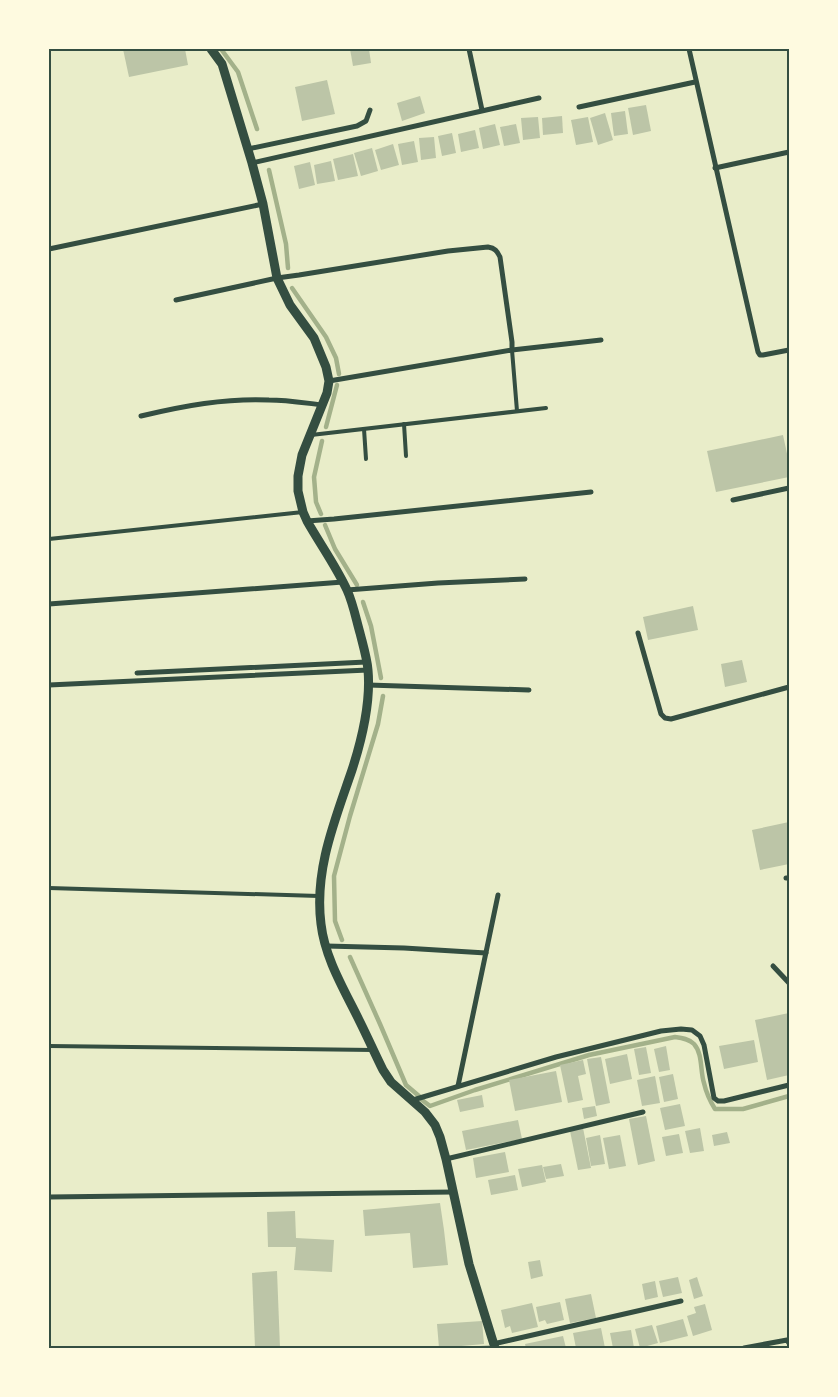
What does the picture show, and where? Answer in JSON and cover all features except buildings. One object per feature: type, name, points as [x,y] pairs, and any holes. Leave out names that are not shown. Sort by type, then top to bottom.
[{"type":"street","points":[[211,49],[222,64],[248,149],[263,204],[277,278],[290,305],[314,338],[326,367],[329,381],[323,405],[302,455],[298,476],[298,491],[305,517],[345,586],[358,624],[367,666],[366,713],[360,744],[329,836],[319,896],[321,925],[331,962],[373,1050],[391,1082],[425,1112],[435,1125],[446,1159],[469,1264],[494,1346],[681,1301]]},
{"type":"street","points":[[469,49],[482,110]]},
{"type":"street","points":[[689,49],[758,352],[760,355],[789,350]]},
{"type":"street","points":[[579,107],[696,82]]},
{"type":"street","points":[[252,163],[540,98]]},
{"type":"street","points":[[248,149],[357,126],[366,121],[370,110]]},
{"type":"street","points":[[715,168],[789,152]]},
{"type":"street","points":[[49,249],[263,204]]},
{"type":"street","points":[[176,300],[277,278],[448,251],[488,247],[496,250],[500,257],[512,350]]},
{"type":"street","points":[[329,381],[512,350],[601,340]]},
{"type":"street","points":[[142,416],[188,405],[225,401],[269,400],[323,405]]},
{"type":"street","points":[[733,500],[789,488]]},
{"type":"street","points":[[305,517],[334,519],[591,492]]},
{"type":"street","points":[[49,604],[345,586],[525,579]]},
{"type":"street","points":[[638,632],[661,714],[665,718],[671,719],[789,687]]},
{"type":"street","points":[[137,673],[367,666]]},
{"type":"street","points":[[49,685],[367,666]]},
{"type":"street","points":[[368,684],[529,690]]},
{"type":"street","points":[[458,1086],[498,895]]},
{"type":"street","points":[[326,946],[486,954]]},
{"type":"street","points":[[774,966],[789,983]]},
{"type":"street","points":[[412,1100],[566,1055],[661,1031],[681,1029],[692,1030],[700,1036],[704,1045],[714,1098],[718,1101],[789,1085]]},
{"type":"street","points":[[446,1159],[643,1112]]},
{"type":"street","points":[[49,1197],[454,1192]]},
{"type":"street","points":[[744,1348],[788,1342]]},
{"type":"lane","points":[[512,350],[517,411]]},
{"type":"lane","points":[[311,434],[546,408]]},
{"type":"lane","points":[[404,424],[406,456]]},
{"type":"lane","points":[[364,429],[366,459]]},
{"type":"lane","points":[[49,539],[305,517]]},
{"type":"lane","points":[[49,888],[319,896]]},
{"type":"lane","points":[[49,1046],[373,1050]]},
{"type":"waterway","points":[[221,49],[238,72],[257,129]]},
{"type":"waterway","points":[[269,170],[286,244],[288,268]]},
{"type":"waterway","points":[[292,288],[326,337],[336,358],[339,374]]},
{"type":"waterway","points":[[326,427],[337,385]]},
{"type":"waterway","points":[[321,514],[316,502],[314,477],[322,441]]},
{"type":"waterway","points":[[325,525],[335,549],[357,585]]},
{"type":"waterway","points":[[363,602],[371,626],[381,678]]},
{"type":"waterway","points":[[342,940],[335,921],[334,876],[378,724],[383,696]]},
{"type":"waterway","points":[[350,957],[406,1085],[419,1096]]},
{"type":"waterway","points":[[422,1100],[430,1106],[589,1055],[675,1037],[690,1041],[697,1048],[705,1086],[715,1109],[743,1109],[789,1096]]}]
